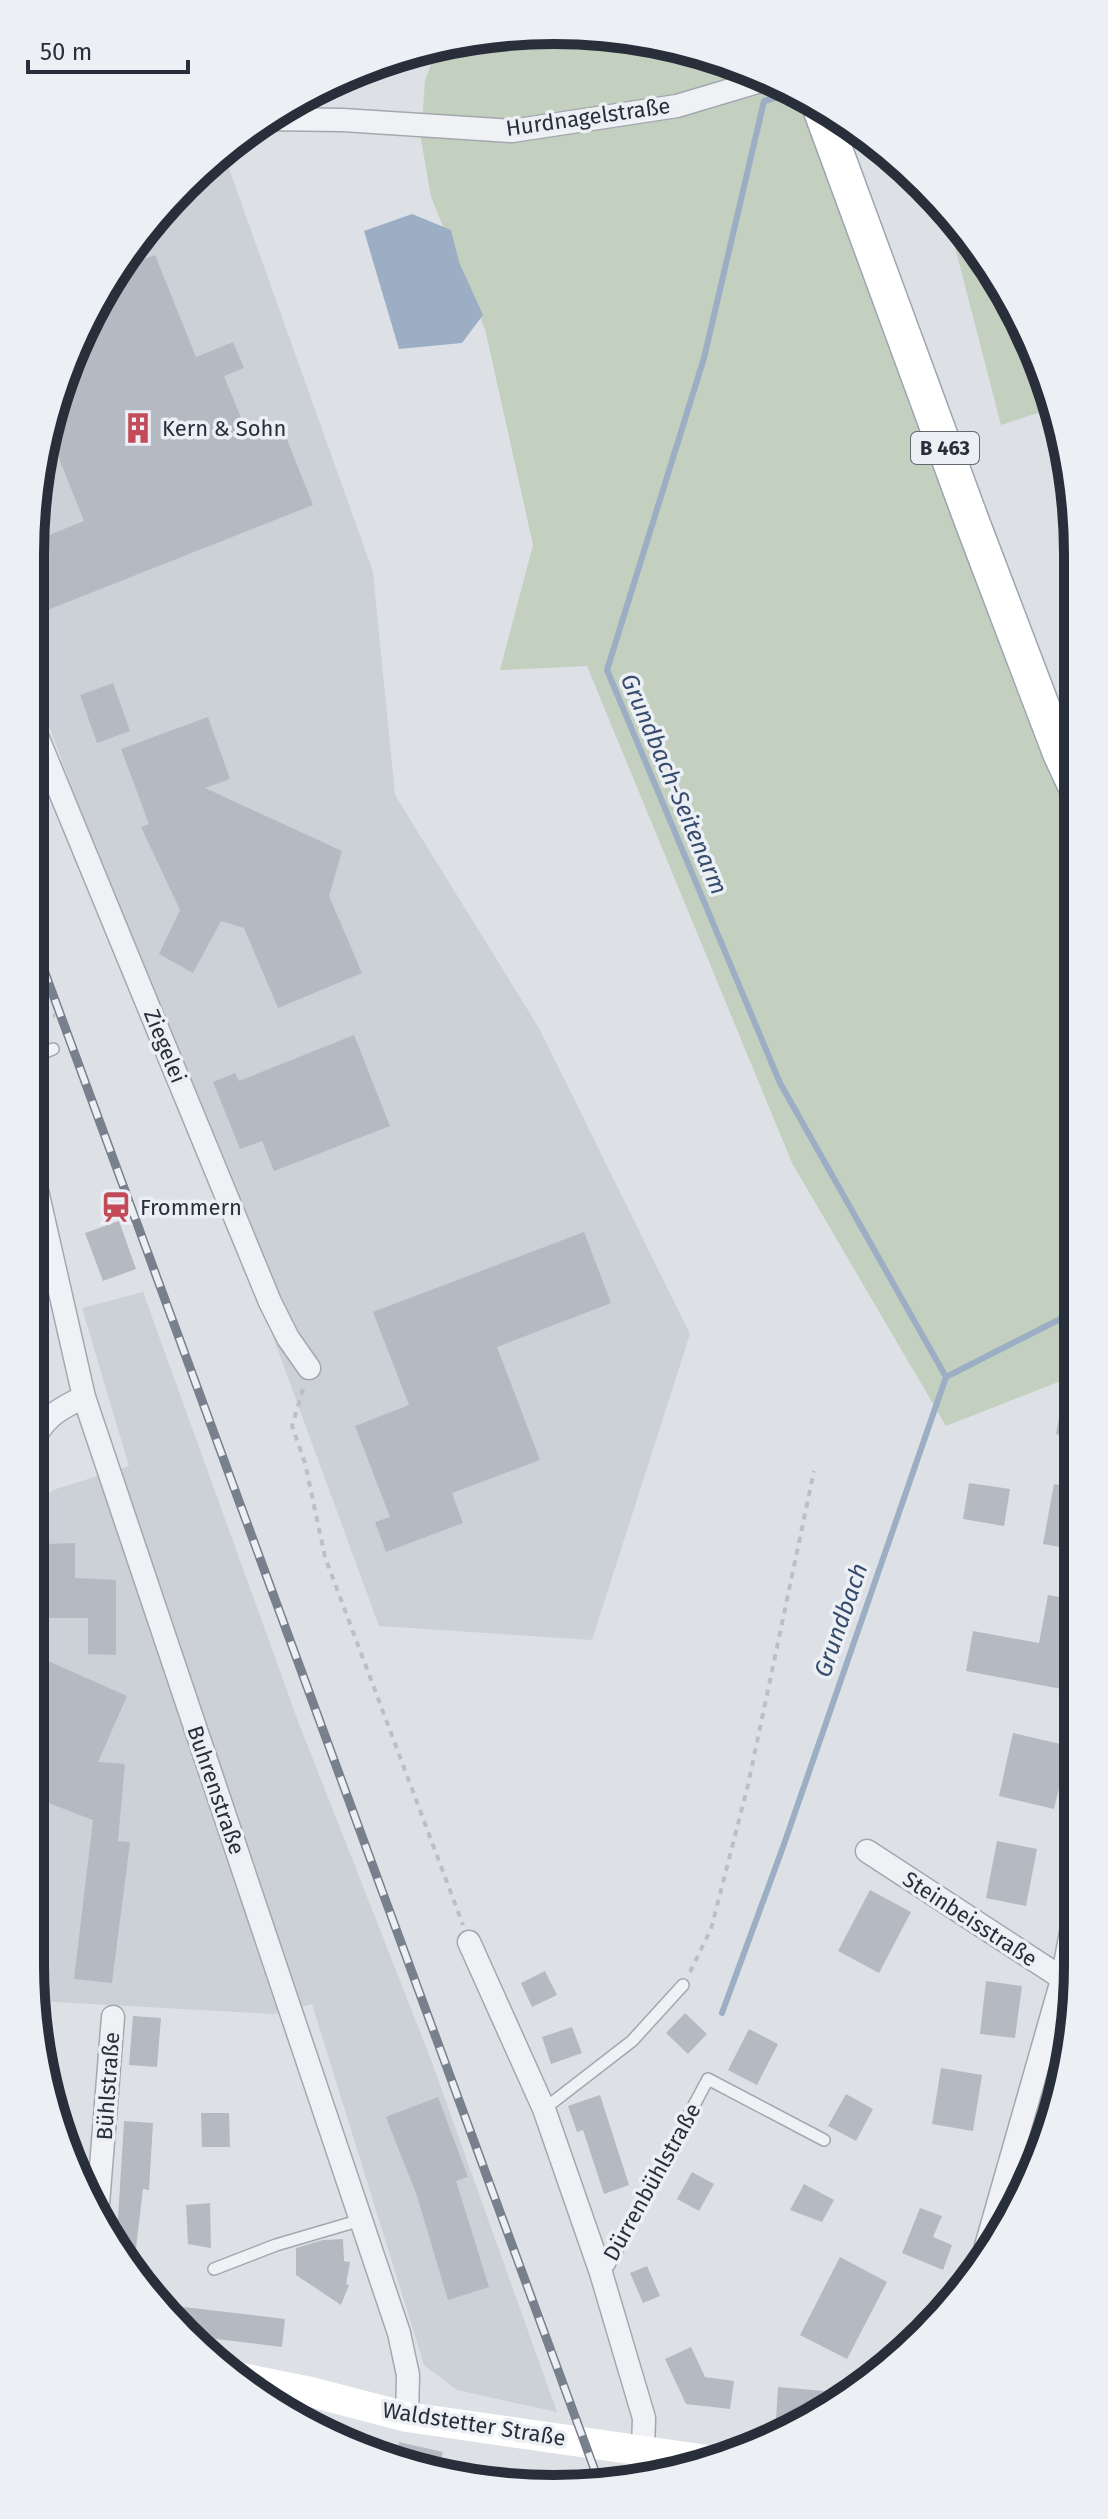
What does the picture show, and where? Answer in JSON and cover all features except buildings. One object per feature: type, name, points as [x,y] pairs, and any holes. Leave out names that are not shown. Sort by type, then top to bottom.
[{"type":"main road","name":"B 463","points":[[825,122],[971,519],[1064,757]]},
{"type":"street","name":"Hurdnagelstraße","points":[[288,119],[512,131],[677,106],[751,84]]},
{"type":"street","name":"Ziegelei","points":[[44,753],[270,1302],[288,1338],[309,1368]]},
{"type":"street","name":"Buhrenstraße","points":[[44,1221],[84,1397],[399,2333],[408,2375],[407,2417]]},
{"type":"street","points":[[44,1423],[60,1408],[84,1397]]},
{"type":"street","name":"Steinbeisstraße","points":[[867,1851],[1064,1980]]},
{"type":"street","name":"Dürrenbühlstraße","points":[[469,1942],[544,2109],[601,2273],[644,2418],[642,2465]]},
{"type":"street","points":[[992,2226],[1063,1999]]},
{"type":"street","name":"Bühlstraße","points":[[99,2194],[113,2017]]},
{"type":"street","name":"Waldstetter Straße","points":[[261,2382],[407,2417],[642,2465]]},
{"type":"lane","points":[[44,1053],[53,1049]]},
{"type":"lane","points":[[544,2109],[632,2041],[683,1985]]},
{"type":"lane","name":"Dürrenbühlstraße","points":[[601,2273],[609,2265],[708,2079],[824,2140]]},
{"type":"lane","points":[[214,2269],[276,2245],[361,2220]]},
{"type":"path","points":[[44,1019],[55,1015]]},
{"type":"path","points":[[309,1368],[292,1426],[305,1463],[325,1557],[469,1942]]},
{"type":"path","points":[[683,1985],[711,1929],[748,1785],[814,1471]]},
{"type":"shaded area","points":[[227,163],[373,572],[395,795],[539,1028],[690,1334],[592,1640],[379,1626],[44,712],[45,521],[54,455],[71,390],[97,328],[130,271],[193,193]]},
{"type":"shaded area","points":[[143,1292],[298,1721],[430,2057],[557,2412],[457,2390],[424,2365],[312,2004],[273,2014],[45,2002],[44,1499],[53,1490],[129,1466],[82,1308]]},
{"type":"green space","points":[[554,44],[621,48],[718,71],[780,97],[825,122],[1064,758],[1064,1380],[946,1426],[792,1163],[587,666],[500,670],[533,545],[485,329],[431,197],[421,139],[425,80],[433,59],[487,48]]},
{"type":"green space","points":[[952,236],[996,299],[1025,359],[1044,411],[1001,425]]},
{"type":"water","points":[[412,214],[451,230],[459,262],[483,315],[462,343],[399,349],[364,231]]},
{"type":"waterway","name":"Grundbach-Seitenarm","points":[[780,97],[764,101],[704,358],[607,670],[780,1083],[946,1377]]},
{"type":"waterway","name":"Grundbach","points":[[722,2013],[946,1377],[1064,1317]]},
{"type":"railway","points":[[44,970],[596,2473]]},
{"type":"place","name":"Kern & Sohn","points":[[138,428]]},
{"type":"place","name":"Frommern","points":[[116,1207]]}]
